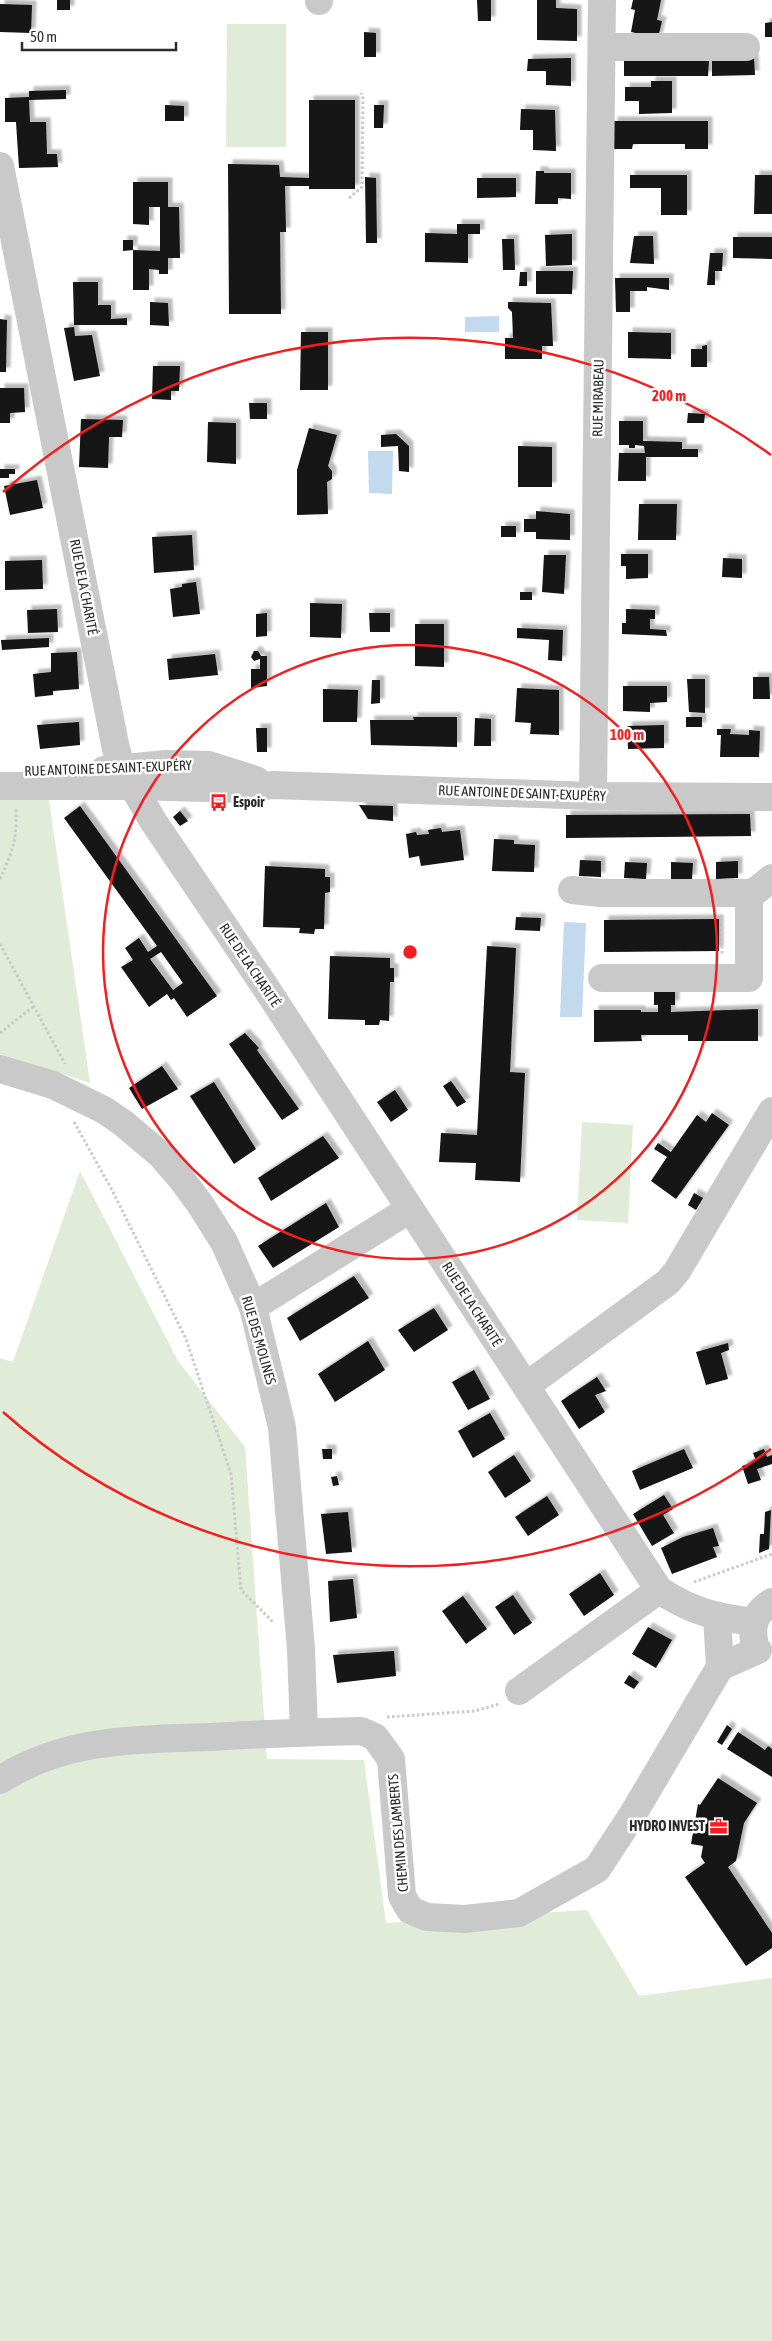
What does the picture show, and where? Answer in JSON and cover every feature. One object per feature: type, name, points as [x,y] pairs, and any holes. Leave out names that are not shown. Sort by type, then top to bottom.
[{"type":"street","name":"RUE MIRABEAU","points":[[593,796],[602,0]]},
{"type":"street","points":[[602,47],[746,47]]},
{"type":"street","name":"RUE DE LA CHARITÉ","points":[[1,175],[116,749],[127,777],[661,1592],[683,1606],[716,1617],[763,1612]]},
{"type":"street","name":"RUE ANTOINE DE SAINT-EXUPÉRY","points":[[5,781],[127,777],[245,789],[272,784],[593,796],[772,796]]},
{"type":"street","points":[[572,890],[600,893],[722,893],[766,883],[749,978],[602,978]]},
{"type":"street","name":"RUE DES MOLINES","points":[[0,1069],[52,1085],[104,1110],[161,1156],[200,1204],[224,1242],[253,1307],[282,1427],[301,1649],[304,1732]]},
{"type":"street","points":[[526,1386],[668,1282],[677,1271],[772,1111]]},
{"type":"street","points":[[253,1307],[410,1209]]},
{"type":"street","points":[[519,1691],[661,1592]]},
{"type":"street","points":[[716,1617],[720,1668],[765,1655],[754,1641],[763,1612]]},
{"type":"street","name":"CHEMIN DES LAMBERTS","points":[[0,1780],[18,1768],[58,1752],[113,1741],[361,1731],[375,1737],[384,1746],[391,1758],[394,1774],[402,1896],[410,1910],[426,1917],[465,1919],[520,1913],[598,1869],[608,1856],[668,1758],[720,1668]]},
{"type":"path","points":[[349,198],[362,187],[363,98],[361,93]]},
{"type":"path","points":[[0,879],[14,849],[17,836],[5,781]]},
{"type":"path","points":[[722,893],[722,978]]},
{"type":"path","points":[[0,944],[73,1082],[71,1117],[112,1190],[186,1338],[231,1474],[241,1590],[301,1649]]},
{"type":"path","points":[[0,1033],[34,1006]]},
{"type":"path","points":[[661,1592],[772,1554]]},
{"type":"path","points":[[384,1717],[475,1711],[498,1704],[519,1691]]},
{"type":"green space","points":[[227,24],[286,24],[286,147],[226,147]]},
{"type":"green space","points":[[0,800],[49,800],[90,1083],[0,1054]]},
{"type":"green space","points":[[582,1122],[633,1125],[628,1223],[577,1220]]},
{"type":"green space","points":[[80,1171],[178,1361],[245,1447],[267,1759],[364,1760],[386,1923],[587,1910],[639,1996],[772,1978],[772,2341],[0,2341],[0,1358],[13,1362]]},
{"type":"water","points":[[499,316],[499,332],[465,332],[465,317]]},
{"type":"water","points":[[368,451],[393,451],[392,494],[369,493]]},
{"type":"water","points":[[564,922],[586,923],[582,1017],[560,1017]]},
{"type":"building","points":[[57,0],[70,0],[70,10],[57,10]]},
{"type":"building","points":[[477,0],[491,0],[491,21],[478,21]]},
{"type":"building","points":[[537,0],[556,0],[556,8],[577,9],[577,41],[537,40]]},
{"type":"building","points":[[633,0],[661,0],[657,20],[662,21],[658,38],[631,32],[635,10],[631,9]]},
{"type":"building","points":[[0,4],[32,5],[31,33],[0,32]]},
{"type":"building","points":[[772,22],[772,37],[765,37],[765,23]]},
{"type":"building","points":[[364,32],[376,33],[376,57],[364,57]]},
{"type":"building","points":[[571,58],[571,86],[546,85],[546,71],[527,71],[528,59]]},
{"type":"building","points":[[754,58],[755,75],[712,76],[712,59]]},
{"type":"building","points":[[624,60],[709,60],[708,76],[624,76]]},
{"type":"building","points":[[651,81],[672,81],[672,113],[639,114],[639,101],[625,101],[625,87],[651,87]]},
{"type":"building","points":[[66,90],[66,99],[29,100],[30,122],[46,122],[47,154],[57,154],[58,167],[19,168],[16,122],[5,122],[5,98],[29,97],[29,91]]},
{"type":"building","points":[[309,100],[355,100],[355,189],[309,189],[309,186],[285,186],[286,232],[280,232],[281,314],[229,314],[228,164],[279,165],[280,177],[309,178]]},
{"type":"building","points":[[165,105],[184,106],[184,121],[165,121]]},
{"type":"building","points":[[374,105],[384,105],[383,128],[374,128]]},
{"type":"building","points":[[521,109],[555,110],[556,151],[533,150],[533,130],[520,130]]},
{"type":"building","points":[[613,121],[708,121],[708,149],[685,149],[685,144],[633,144],[632,149],[613,149]]},
{"type":"building","points":[[536,171],[544,171],[544,173],[571,173],[571,199],[558,198],[558,204],[535,204]]},
{"type":"building","points":[[630,175],[687,175],[687,215],[661,215],[661,188],[630,188]]},
{"type":"building","points":[[755,175],[772,175],[772,214],[754,214]]},
{"type":"building","points":[[365,177],[376,178],[377,243],[366,243]]},
{"type":"building","points":[[477,178],[516,178],[516,197],[477,198]]},
{"type":"building","points":[[133,182],[168,182],[168,207],[179,207],[180,258],[168,258],[168,274],[159,274],[159,270],[149,269],[149,290],[133,290],[133,250],[160,251],[160,207],[149,207],[149,225],[133,224]]},
{"type":"building","points":[[457,224],[480,224],[480,234],[468,234],[468,263],[425,262],[425,233],[457,234]]},
{"type":"building","points":[[572,234],[572,265],[546,266],[545,235]]},
{"type":"building","points":[[634,236],[653,236],[654,264],[630,263]]},
{"type":"building","points":[[733,237],[772,237],[772,259],[733,258]]},
{"type":"building","points":[[502,239],[514,239],[515,270],[503,270]]},
{"type":"building","points":[[123,240],[133,240],[133,250],[123,251]]},
{"type":"building","points":[[710,253],[723,253],[722,271],[715,271],[715,285],[707,285]]},
{"type":"building","points":[[536,271],[573,271],[572,294],[536,294]]},
{"type":"building","points":[[520,272],[527,272],[527,286],[519,286]]},
{"type":"building","points":[[615,278],[669,278],[669,290],[647,287],[647,291],[630,291],[630,312],[616,312]]},
{"type":"building","points":[[73,282],[98,282],[98,305],[111,305],[111,319],[127,318],[127,325],[74,325]]},
{"type":"building","points":[[150,302],[168,303],[169,326],[150,325]]},
{"type":"building","points":[[508,302],[551,303],[553,346],[542,346],[542,359],[505,359],[505,338],[513,338],[512,312],[508,308]]},
{"type":"building","points":[[0,319],[7,320],[6,372],[0,372]]},
{"type":"building","points":[[74,327],[75,336],[92,335],[100,376],[74,381],[64,328]]},
{"type":"building","points":[[301,332],[328,332],[328,390],[300,390]]},
{"type":"building","points":[[628,332],[671,333],[671,359],[628,358]]},
{"type":"building","points":[[707,345],[707,367],[691,367],[691,349],[702,349],[702,346]]},
{"type":"building","points":[[153,366],[180,366],[179,391],[171,391],[171,400],[152,399]]},
{"type":"building","points":[[0,388],[24,388],[25,412],[10,413],[10,423],[0,423]]},
{"type":"building","points":[[249,403],[267,403],[267,419],[250,419]]},
{"type":"building","points":[[688,413],[705,414],[704,423],[687,423]]},
{"type":"building","points":[[81,419],[123,420],[122,437],[109,437],[108,468],[79,467]]},
{"type":"building","points":[[619,421],[643,421],[643,441],[682,442],[682,449],[698,449],[698,457],[646,457],[646,481],[618,481],[619,453],[645,453],[644,446],[635,445],[635,448],[629,448],[629,445],[619,445]]},
{"type":"building","points":[[208,422],[236,423],[236,464],[207,462]]},
{"type":"building","points":[[309,428],[337,435],[328,466],[332,471],[332,479],[327,482],[328,514],[297,515],[297,470]]},
{"type":"building","points":[[396,434],[409,446],[409,472],[399,471],[398,446],[381,447],[381,435]]},
{"type":"building","points":[[518,446],[552,447],[552,487],[518,487]]},
{"type":"building","points":[[0,469],[15,469],[15,474],[9,474],[9,478],[0,478]]},
{"type":"building","points":[[37,480],[43,508],[10,515],[4,486]]},
{"type":"building","points":[[639,504],[677,504],[676,540],[638,540]]},
{"type":"building","points":[[536,511],[570,514],[570,540],[536,539],[536,532],[524,532],[524,519],[536,519]]},
{"type":"building","points":[[501,526],[516,526],[516,537],[501,537]]},
{"type":"building","points":[[192,535],[194,570],[154,573],[152,537]]},
{"type":"building","points":[[621,554],[648,554],[648,578],[626,579],[626,566],[621,566]]},
{"type":"building","points":[[544,555],[566,555],[564,594],[542,592]]},
{"type":"building","points":[[723,558],[742,559],[742,578],[722,577]]},
{"type":"building","points":[[42,560],[43,589],[5,590],[5,561]]},
{"type":"building","points":[[196,582],[200,614],[173,617],[170,589],[182,587],[182,584]]},
{"type":"building","points":[[520,592],[532,592],[532,600],[520,600]]},
{"type":"building","points":[[310,603],[342,604],[341,638],[310,637]]},
{"type":"building","points":[[57,609],[58,632],[28,633],[27,610]]},
{"type":"building","points":[[626,609],[655,610],[655,619],[650,619],[650,629],[666,630],[667,636],[622,634],[622,623],[626,623]]},
{"type":"building","points":[[267,613],[267,636],[256,637],[256,614]]},
{"type":"building","points":[[369,613],[390,613],[390,632],[370,632]]},
{"type":"building","points":[[415,624],[444,624],[444,667],[415,666]]},
{"type":"building","points":[[517,628],[563,630],[562,661],[548,660],[549,640],[517,638]]},
{"type":"building","points":[[49,638],[49,647],[2,650],[1,640]]},
{"type":"building","points":[[254,651],[258,651],[261,656],[267,656],[267,686],[251,688],[251,669],[260,669],[260,659],[254,661],[251,657]]},
{"type":"building","points":[[77,652],[79,689],[53,691],[53,695],[35,697],[33,674],[51,672],[51,653]]},
{"type":"building","points":[[215,654],[218,675],[169,680],[167,659]]},
{"type":"building","points":[[753,677],[769,677],[770,699],[753,699]]},
{"type":"building","points":[[687,679],[705,679],[705,713],[689,712]]},
{"type":"building","points":[[372,680],[380,680],[380,703],[371,704]]},
{"type":"building","points":[[623,686],[667,686],[667,702],[650,703],[650,712],[623,711]]},
{"type":"building","points":[[517,688],[559,690],[559,735],[530,734],[531,723],[515,722]]},
{"type":"building","points":[[323,689],[358,690],[357,722],[323,722]]},
{"type":"building","points":[[413,717],[457,717],[457,747],[371,745],[370,720],[414,720]]},
{"type":"building","points":[[686,717],[702,717],[702,727],[686,727]]},
{"type":"building","points":[[475,718],[491,719],[491,746],[474,746]]},
{"type":"building","points":[[79,722],[80,745],[40,749],[37,725]]},
{"type":"building","points":[[664,725],[664,748],[628,749],[627,726]]},
{"type":"building","points":[[256,728],[267,728],[267,752],[257,752]]},
{"type":"building","points":[[717,729],[731,729],[730,734],[749,735],[749,730],[760,731],[759,757],[720,757],[721,735],[717,735]]},
{"type":"building","points":[[359,805],[393,806],[393,821],[368,819]]},
{"type":"building","points":[[80,806],[217,996],[187,1017],[174,998],[171,1000],[167,994],[149,1007],[121,967],[133,960],[125,948],[139,938],[148,952],[157,946],[64,818]],"holes":[[[161,952],[183,983],[173,990],[150,959]]]},
{"type":"building","points":[[180,811],[188,821],[180,826],[173,817]]},
{"type":"building","points":[[750,814],[751,836],[566,838],[566,815]]},
{"type":"building","points":[[441,828],[442,832],[460,830],[464,860],[421,866],[419,856],[409,858],[406,834],[416,832],[417,835],[429,834],[428,830]]},
{"type":"building","points":[[494,839],[514,840],[514,844],[535,845],[534,872],[492,871]]},
{"type":"building","points":[[580,860],[601,861],[601,877],[579,876]]},
{"type":"building","points":[[738,861],[738,878],[716,879],[716,862]]},
{"type":"building","points":[[625,862],[647,863],[646,879],[624,878]]},
{"type":"building","points":[[671,862],[693,863],[692,879],[671,879]]},
{"type":"building","points":[[265,866],[325,869],[325,877],[330,877],[330,892],[325,893],[324,929],[315,929],[314,934],[299,933],[300,928],[263,927]]},
{"type":"building","points":[[516,917],[541,918],[540,931],[515,930]]},
{"type":"building","points":[[719,919],[719,951],[604,952],[604,920]]},
{"type":"building","points":[[487,946],[516,948],[510,1072],[525,1073],[520,1182],[475,1180],[476,1163],[439,1162],[441,1133],[477,1135]]},
{"type":"building","points":[[330,956],[390,958],[390,968],[394,968],[394,982],[390,982],[389,1021],[380,1020],[379,1025],[365,1025],[365,1020],[328,1019]]},
{"type":"building","points":[[675,988],[675,1005],[671,1005],[671,1012],[758,1009],[758,1041],[688,1041],[688,1035],[641,1035],[642,1041],[594,1042],[594,1010],[658,1012],[658,1005],[654,1005],[654,989]]},
{"type":"building","points":[[245,1033],[259,1048],[257,1050],[299,1109],[282,1120],[229,1044]]},
{"type":"building","points":[[162,1066],[178,1089],[142,1109],[129,1088]]},
{"type":"building","points":[[451,1081],[466,1102],[457,1107],[443,1086]]},
{"type":"building","points":[[214,1082],[256,1149],[234,1164],[190,1096]]},
{"type":"building","points":[[395,1090],[408,1110],[391,1122],[377,1102]]},
{"type":"building","points":[[712,1113],[729,1125],[676,1199],[651,1181],[667,1157],[654,1149],[658,1143],[671,1152],[697,1115],[706,1122]]},
{"type":"building","points":[[323,1136],[339,1158],[271,1201],[258,1178]]},
{"type":"building","points":[[694,1193],[703,1198],[696,1210],[688,1205]]},
{"type":"building","points":[[326,1203],[339,1227],[273,1268],[258,1246]]},
{"type":"building","points":[[354,1276],[369,1298],[300,1341],[287,1318]]},
{"type":"building","points":[[434,1308],[448,1330],[414,1352],[398,1330]]},
{"type":"building","points":[[368,1341],[385,1370],[335,1402],[318,1374]]},
{"type":"building","points":[[728,1343],[729,1350],[721,1353],[728,1379],[706,1385],[696,1352]]},
{"type":"building","points":[[474,1370],[490,1399],[468,1410],[452,1382]]},
{"type":"building","points":[[597,1377],[606,1391],[595,1395],[605,1412],[579,1429],[561,1401]]},
{"type":"building","points":[[490,1413],[505,1439],[473,1458],[458,1431]]},
{"type":"building","points":[[322,1449],[332,1449],[332,1459],[323,1459]]},
{"type":"building","points":[[684,1449],[693,1468],[640,1490],[632,1471]]},
{"type":"building","points":[[764,1449],[767,1457],[772,1455],[772,1464],[757,1469],[761,1480],[748,1484],[742,1466],[756,1461],[753,1453]]},
{"type":"building","points":[[514,1455],[531,1481],[505,1498],[488,1472]]},
{"type":"building","points":[[337,1476],[339,1485],[333,1486],[331,1477]]},
{"type":"building","points":[[664,1495],[673,1509],[663,1515],[674,1533],[652,1546],[633,1514]]},
{"type":"building","points":[[547,1496],[559,1515],[528,1536],[515,1517]]},
{"type":"building","points":[[771,1510],[769,1549],[759,1553],[760,1534],[764,1534],[765,1512]]},
{"type":"building","points":[[348,1512],[352,1552],[326,1554],[321,1514]]},
{"type":"building","points":[[713,1528],[719,1546],[713,1547],[717,1557],[672,1574],[661,1548],[683,1537]]},
{"type":"building","points":[[600,1573],[614,1595],[584,1616],[569,1594]]},
{"type":"building","points":[[353,1579],[357,1618],[330,1622],[328,1581]]},
{"type":"building","points":[[513,1595],[532,1623],[514,1635],[495,1607]]},
{"type":"building","points":[[463,1596],[487,1629],[466,1644],[442,1611]]},
{"type":"building","points":[[648,1627],[672,1640],[656,1668],[632,1654]]},
{"type":"building","points":[[394,1651],[396,1676],[337,1683],[333,1655]]},
{"type":"building","points":[[629,1675],[639,1682],[634,1689],[624,1683]]},
{"type":"building","points":[[727,1725],[732,1729],[722,1745],[717,1742]]},
{"type":"building","points":[[738,1732],[765,1750],[768,1746],[772,1749],[772,1777],[727,1749]]},
{"type":"building","points":[[718,1778],[757,1803],[744,1823],[736,1861],[728,1867],[772,1933],[772,1948],[746,1966],[685,1877],[705,1863],[701,1857],[703,1846],[691,1844],[698,1804],[700,1805]]},
{"type":"place","name":"Espoir","points":[[219,802]]},
{"type":"place","name":"HYDRO INVEST","points":[[719,1826]]}]
